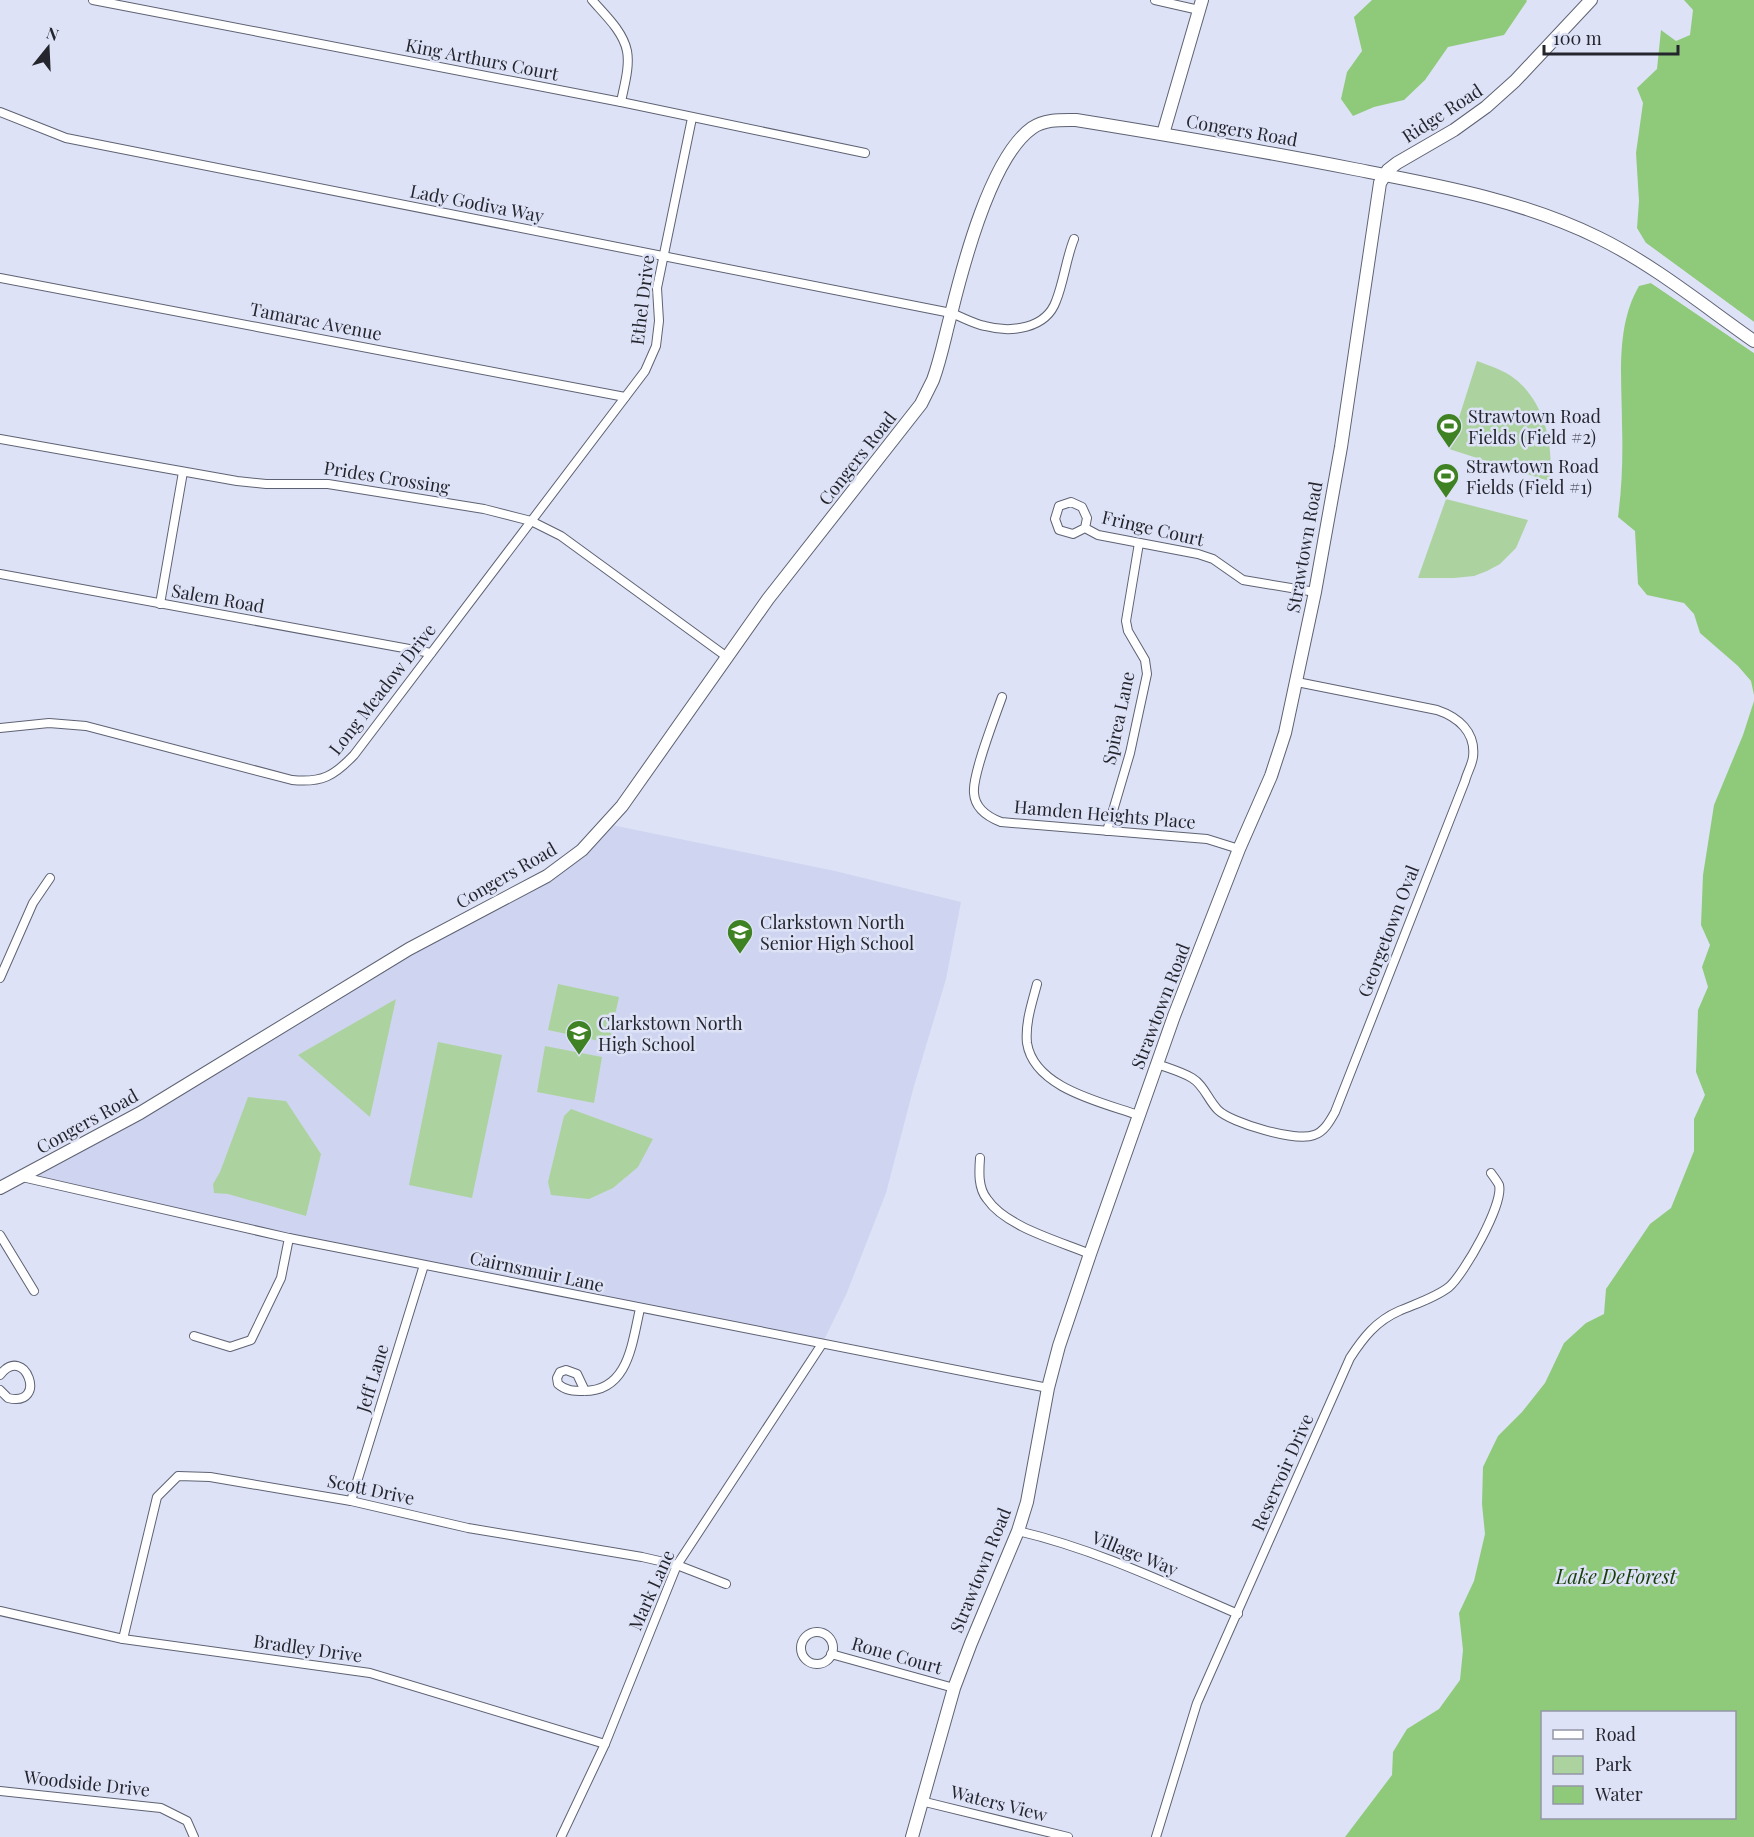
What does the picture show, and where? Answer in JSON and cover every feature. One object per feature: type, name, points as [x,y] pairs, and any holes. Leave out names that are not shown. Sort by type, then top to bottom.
[{"type":"street","name":"King Arthurs Court","points":[[93,0],[621,102],[865,153]]},
{"type":"street","points":[[592,0],[618,32],[627,50],[621,102]]},
{"type":"street","points":[[1155,0],[1201,5],[1163,134]]},
{"type":"street","name":"Ridge Road","points":[[1384,174],[1396,163],[1454,130],[1486,107],[1515,81],[1591,0]]},
{"type":"street","name":"Lady Godiva Way","points":[[0,112],[66,138],[951,313],[984,326],[1004,330],[1025,328],[1051,313],[1057,300],[1066,259],[1074,238]]},
{"type":"street","name":"Ethel Drive","points":[[531,521],[645,371],[656,346],[659,321],[657,288],[692,117]]},
{"type":"street","name":"Congers Road","points":[[0,1188],[169,1096],[409,949],[531,885],[564,864],[593,840],[622,806],[768,599],[921,404],[933,380],[970,247],[999,172],[1023,136],[1034,126],[1046,121],[1076,120],[1384,174],[1486,196],[1556,220],[1599,238],[1640,261],[1754,341]]},
{"type":"street","name":"Strawtown Road","points":[[912,1837],[954,1688],[1018,1531],[1027,1502],[1048,1388],[1059,1346],[1090,1254],[1174,1016],[1239,849],[1271,776],[1285,733],[1315,592],[1345,423],[1376,203],[1384,174]]},
{"type":"street","name":"Tamarac Avenue","points":[[0,278],[625,397]]},
{"type":"street","name":"Prides Crossing","points":[[0,439],[257,483],[328,484],[484,509],[531,521],[561,536],[727,657]]},
{"type":"street","points":[[160,604],[183,472]]},
{"type":"street","name":"Long Meadow Drive","points":[[0,728],[49,723],[86,726],[292,780],[311,782],[328,777],[342,768],[354,755],[531,521]]},
{"type":"street","name":"Fringe Court","points":[[1085,528],[1098,535],[1198,554],[1213,559],[1243,580],[1315,592]]},
{"type":"street","name":"Spirea Lane","points":[[1107,831],[1130,753],[1147,674],[1145,660],[1128,631],[1125,621],[1139,543]]},
{"type":"street","name":"Salem Road","points":[[0,574],[431,653]]},
{"type":"street","name":"Georgetown Oval","points":[[1157,1064],[1192,1078],[1203,1087],[1217,1109],[1227,1117],[1285,1136],[1314,1135],[1326,1126],[1335,1112],[1465,781],[1473,757],[1472,741],[1466,728],[1453,715],[1297,682]]},
{"type":"street","name":"Hamden Heights Place","points":[[1002,697],[976,776],[974,793],[979,808],[988,817],[1001,822],[1207,839],[1239,849]]},
{"type":"street","points":[[0,978],[33,903],[50,879]]},
{"type":"street","points":[[1037,984],[1027,1023],[1028,1044],[1034,1062],[1044,1075],[1057,1085],[1138,1115]]},
{"type":"street","points":[[981,1158],[981,1185],[986,1199],[999,1211],[1015,1222],[1090,1254]]},
{"type":"street","name":"Reservoir Drive","points":[[1155,1837],[1197,1703],[1350,1358],[1362,1338],[1377,1323],[1449,1287],[1465,1269],[1478,1246],[1498,1198],[1499,1185],[1491,1173]]},
{"type":"street","name":"Cairnsmuir Lane","points":[[22,1177],[289,1238],[1048,1388]]},
{"type":"street","points":[[0,1235],[34,1291]]},
{"type":"street","points":[[194,1336],[230,1347],[250,1340],[281,1278],[289,1238]]},
{"type":"street","name":"Jeff Lane","points":[[351,1501],[424,1265]]},
{"type":"street","points":[[585,1391],[607,1385],[620,1376],[626,1364],[640,1309]]},
{"type":"street","name":"Mark Lane","points":[[561,1837],[605,1744],[676,1565],[822,1344]]},
{"type":"street","points":[[0,1375],[8,1368],[19,1367],[24,1369],[30,1377],[30,1388],[24,1396],[14,1399],[2,1393],[0,1404]]},
{"type":"street","name":"Scott Drive","points":[[123,1639],[157,1497],[178,1476],[210,1477],[351,1501],[468,1528],[642,1557],[676,1565],[726,1584]]},
{"type":"street","name":"Village Way","points":[[1018,1531],[1092,1552],[1238,1614]]},
{"type":"street","name":"Bradley Drive","points":[[0,1611],[123,1639],[370,1673],[605,1744]]},
{"type":"street","name":"Rone Court","points":[[831,1653],[954,1688]]},
{"type":"street","name":"Woodside Drive","points":[[0,1791],[161,1808],[187,1821],[194,1837]]},
{"type":"street","name":"Waters View","points":[[921,1801],[1068,1837]]},
{"type":"shaded area","name":"Clarkstown North High School","points":[[607,824],[835,871],[961,902],[946,979],[914,1086],[886,1193],[846,1295],[822,1344],[550,1290],[22,1177],[547,876]]},
{"type":"green space","points":[[1477,361],[1511,376],[1525,388],[1533,399],[1549,440],[1549,481],[1449,449]]},
{"type":"green space","points":[[1446,499],[1528,520],[1516,548],[1500,564],[1474,576],[1418,578]]},
{"type":"green space","points":[[558,984],[619,997],[609,1043],[548,1030]]},
{"type":"green space","points":[[396,999],[370,1117],[298,1055]]},
{"type":"green space","points":[[438,1042],[502,1055],[472,1198],[409,1185]]},
{"type":"green space","points":[[545,1046],[602,1057],[594,1103],[537,1092]]},
{"type":"green space","points":[[248,1097],[286,1101],[321,1154],[306,1216],[228,1194],[214,1193],[213,1184],[220,1172]]},
{"type":"green space","points":[[571,1109],[653,1139],[638,1167],[613,1188],[589,1199],[551,1195],[548,1182],[564,1116]]},
{"type":"water","points":[[1372,0],[1527,1],[1504,35],[1448,47],[1425,80],[1404,100],[1374,107],[1353,116],[1341,99],[1347,72],[1362,51],[1354,17]]},
{"type":"water","points":[[1684,0],[1754,0],[1754,322],[1646,243],[1637,228],[1639,201],[1636,153],[1643,103],[1637,88],[1657,69],[1661,30],[1676,41],[1690,35],[1693,10]]},
{"type":"water","points":[[1651,283],[1754,353],[1754,695],[1751,681],[1738,666],[1700,633],[1694,614],[1684,603],[1647,595],[1638,584],[1635,531],[1618,517],[1622,460],[1623,336],[1631,302],[1639,286]]},
{"type":"water","name":"Lake DeForest","points":[[1754,701],[1754,1837],[1345,1837],[1392,1775],[1393,1752],[1407,1729],[1439,1709],[1460,1680],[1463,1650],[1459,1613],[1474,1581],[1485,1534],[1482,1504],[1483,1467],[1498,1436],[1522,1412],[1545,1383],[1564,1343],[1586,1323],[1604,1314],[1606,1289],[1650,1224],[1671,1208],[1694,1151],[1694,1119],[1705,1095],[1696,1072],[1698,1010],[1708,987],[1702,967],[1710,945],[1701,925],[1703,875],[1714,805],[1743,735]]},
{"type":"pier","points":[[1646,243],[1754,322],[1754,325],[1646,247]]},
{"type":"pier","points":[[1650,280],[1754,349],[1754,353],[1651,283]]},
{"type":"place","name":"Strawtown Road Fields (Field #2)","points":[[1449,449]]},
{"type":"place","name":"Strawtown Road Fields (Field #1)","points":[[1446,499]]},
{"type":"place","name":"Clarkstown North Senior High School","points":[[740,955]]},
{"type":"place","name":"Clarkstown North High School","points":[[579,1056]]}]
